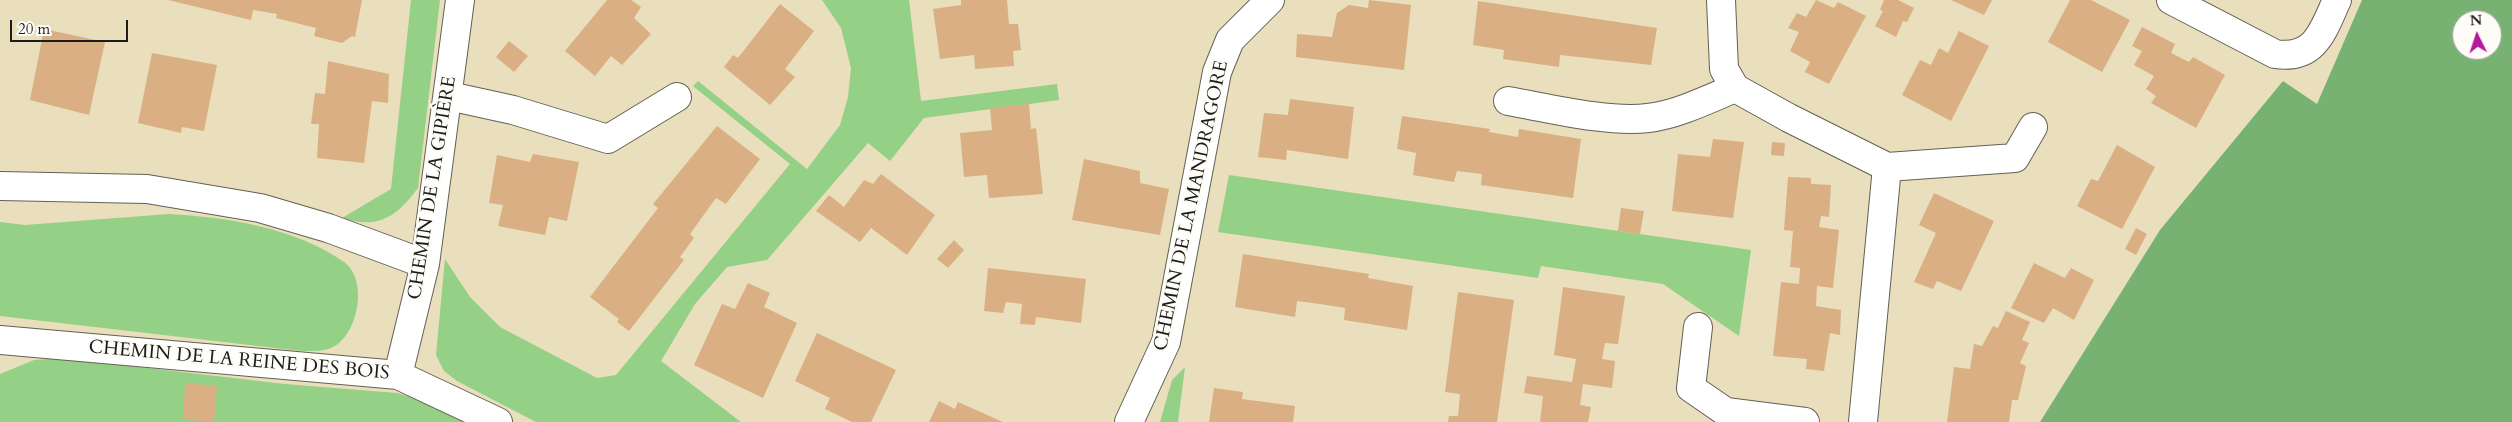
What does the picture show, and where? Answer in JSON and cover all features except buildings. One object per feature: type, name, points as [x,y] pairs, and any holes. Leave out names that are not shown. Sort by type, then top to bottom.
[{"type":"street","name":"CHEMIN DE LA GIPIÈRE","points":[[398,375],[425,264],[449,96],[460,0]]},
{"type":"street","name":"CHEMIN DE LA MANDRAGORE","points":[[1129,422],[1166,342],[1217,72],[1230,40],[1270,0]]},
{"type":"street","points":[[1721,0],[1724,69],[1735,88],[1790,118],[1887,166],[2015,158],[2033,127]]},
{"type":"street","points":[[2170,0],[2276,54],[2291,56],[2317,42],[2337,0]]},
{"type":"street","points":[[1508,101],[1602,116],[1649,118],[1693,105],[1735,88]]},
{"type":"street","points":[[449,96],[513,110],[608,139],[677,97]]},
{"type":"street","points":[[1863,422],[1887,166]]},
{"type":"street","points":[[0,186],[147,189],[260,208],[328,228],[425,264]]},
{"type":"street","points":[[1698,327],[1691,388],[1726,412],[1804,422]]},
{"type":"street","name":"CHEMIN DE LA REINE DES BOIS","points":[[0,340],[398,375],[498,422]]},
{"type":"green space","points":[[411,0],[440,0],[418,188],[402,206],[386,218],[367,222],[342,218],[391,189]]},
{"type":"green space","points":[[822,0],[909,0],[921,101],[1057,84],[1059,100],[924,118],[890,161],[868,143],[767,260],[727,267],[695,304],[661,361],[741,422],[536,422],[457,381],[444,371],[436,355],[445,259],[470,297],[500,327],[597,378],[616,375],[790,164],[693,86],[698,81],[807,169],[840,125],[848,97],[851,68],[841,28]]},
{"type":"green space","points":[[2362,0],[2512,0],[2512,422],[2040,422],[2160,230],[2283,81],[2317,104]]},
{"type":"green space","points":[[1229,175],[1751,250],[1739,336],[1663,284],[1541,266],[1538,278],[1218,232]]},
{"type":"green space","points":[[169,214],[214,218],[260,226],[305,241],[325,250],[344,262],[352,270],[358,294],[354,321],[348,332],[340,342],[331,348],[320,351],[301,351],[0,316],[0,222],[25,225]]},
{"type":"green space","points":[[62,358],[285,384],[397,393],[420,400],[463,422],[0,422],[0,374],[34,360]]},
{"type":"green space","points":[[1185,367],[1178,422],[1160,422],[1172,380]]}]
